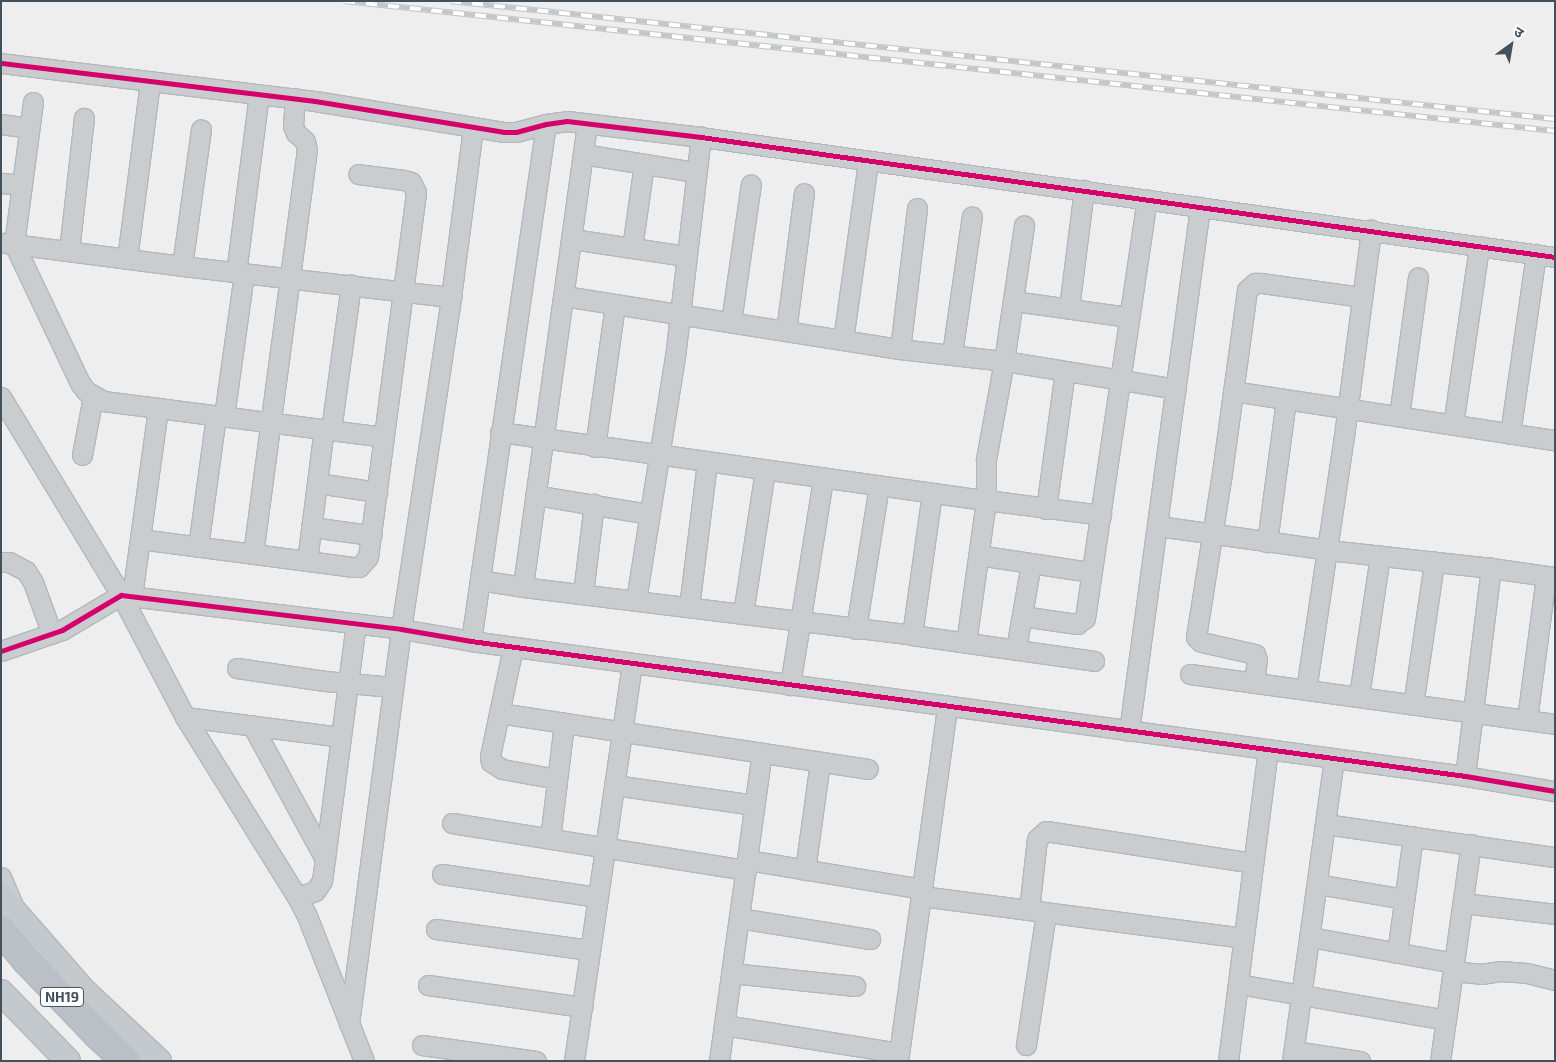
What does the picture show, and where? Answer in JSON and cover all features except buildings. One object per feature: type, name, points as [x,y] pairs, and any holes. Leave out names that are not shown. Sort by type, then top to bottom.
[{"type":"highway","name":"NH19","points":[[9,922],[33,968],[126,1061]]},
{"type":"highway","name":"NH19","points":[[1,960],[100,1061]]},
{"type":"main road","points":[[1,896],[9,922],[159,1061]]},
{"type":"main road","points":[[1,992],[68,1061]]},
{"type":"street","points":[[1,63],[296,98],[473,128],[510,132],[567,121],[701,137],[1555,256]]},
{"type":"street","points":[[127,258],[150,82]]},
{"type":"street","points":[[198,547],[220,416],[240,273],[259,94]]},
{"type":"street","points":[[253,554],[307,150],[304,141],[296,133],[293,126],[296,98]]},
{"type":"street","points":[[33,102],[22,185],[7,243],[80,383],[93,396],[103,401],[384,437]]},
{"type":"street","points":[[69,251],[84,118]]},
{"type":"street","points":[[1,124],[29,128]]},
{"type":"street","points":[[472,641],[500,432],[521,305],[546,124]]},
{"type":"street","points":[[523,587],[587,124]]},
{"type":"street","points":[[348,1024],[401,629],[451,297],[473,128]]},
{"type":"street","points":[[182,266],[201,129]]},
{"type":"street","points":[[636,600],[673,367],[701,137]]},
{"type":"street","points":[[583,154],[696,172]]},
{"type":"street","points":[[842,340],[868,161]]},
{"type":"street","points":[[632,248],[644,164]]},
{"type":"street","points":[[140,539],[359,566],[368,557],[416,192],[414,186],[404,180],[358,174]]},
{"type":"street","points":[[1,183],[22,185]]},
{"type":"street","points":[[731,322],[751,184]]},
{"type":"street","points":[[1069,308],[1084,190]]},
{"type":"street","points":[[786,331],[804,193]]},
{"type":"street","points":[[1022,616],[1080,623],[1084,618],[1122,381],[1129,317],[1147,200]]},
{"type":"street","points":[[1129,731],[1200,207]]},
{"type":"street","points":[[900,349],[917,208]]},
{"type":"street","points":[[952,354],[972,216]]},
{"type":"street","points":[[966,643],[986,500],[986,459],[1004,361],[1024,225]]},
{"type":"street","points":[[1306,690],[1328,550],[1371,230]]},
{"type":"street","points":[[572,239],[686,256]]},
{"type":"street","points":[[7,243],[182,266],[404,290],[451,297]]},
{"type":"street","points":[[1453,425],[1479,246]]},
{"type":"street","points":[[1510,434],[1536,254]]},
{"type":"street","points":[[1400,416],[1418,277]]},
{"type":"street","points":[[1254,683],[1257,660],[1255,654],[1201,642],[1196,637],[1247,290],[1250,285],[1261,283],[1362,297]]},
{"type":"street","points":[[307,561],[317,483],[328,429],[350,284]]},
{"type":"street","points":[[564,296],[900,349],[1004,361],[1176,390]]},
{"type":"street","points":[[1013,301],[1129,317]]},
{"type":"street","points":[[595,447],[615,304]]},
{"type":"street","points":[[1046,509],[1065,371]]},
{"type":"street","points":[[1232,391],[1347,410],[1400,416],[1555,440]]},
{"type":"street","points":[[82,455],[93,396]]},
{"type":"street","points":[[1,397],[126,596],[185,717],[297,897],[307,916],[364,1061]]},
{"type":"street","points":[[1267,542],[1286,400]]},
{"type":"street","points":[[126,596],[140,539],[158,408]]},
{"type":"street","points":[[500,432],[823,479],[1101,515]]},
{"type":"street","points":[[689,607],[707,462]]},
{"type":"street","points":[[743,614],[765,470]]},
{"type":"street","points":[[790,685],[823,479]]},
{"type":"street","points":[[317,483],[377,492]]},
{"type":"street","points":[[856,629],[879,486]]},
{"type":"street","points":[[912,635],[932,493]]},
{"type":"street","points":[[535,495],[649,514]]},
{"type":"street","points":[[583,593],[594,504]]},
{"type":"street","points":[[1158,526],[1328,550],[1491,568],[1550,577],[1527,719]]},
{"type":"street","points":[[311,527],[371,534]]},
{"type":"street","points":[[978,555],[1091,572]]},
{"type":"street","points":[[1359,696],[1380,556]]},
{"type":"street","points":[[1,562],[9,562],[26,571],[34,582],[52,634]]},
{"type":"street","points":[[1413,705],[1434,562]]},
{"type":"street","points":[[1016,649],[1031,563]]},
{"type":"street","points":[[1465,776],[1491,568]]},
{"type":"street","points":[[480,580],[523,587],[912,635],[1094,661]]},
{"type":"street","points":[[1,651],[52,634],[126,596],[424,632],[513,647],[1465,776],[1555,791]]},
{"type":"street","points":[[297,897],[309,895],[319,887],[325,859],[356,623]]},
{"type":"street","points":[[513,647],[490,756],[491,762],[502,769],[557,779]]},
{"type":"street","points":[[574,1061],[632,663]]},
{"type":"street","points":[[237,668],[325,681],[393,687]]},
{"type":"street","points":[[1190,674],[1555,724]]},
{"type":"street","points":[[724,1025],[899,1057],[947,706]]},
{"type":"street","points":[[499,713],[868,769]]},
{"type":"street","points":[[185,717],[341,736]]},
{"type":"street","points":[[550,838],[564,722]]},
{"type":"street","points":[[252,725],[325,859]]},
{"type":"street","points":[[1228,1061],[1268,750]]},
{"type":"street","points":[[719,1061],[762,753]]},
{"type":"street","points":[[1334,759],[1293,1056],[1360,1061]]},
{"type":"street","points":[[805,870],[820,762]]},
{"type":"street","points":[[614,785],[755,805]]},
{"type":"street","points":[[452,823],[605,847],[746,865],[805,870],[1037,911],[1243,938]]},
{"type":"street","points":[[1325,824],[1555,857]]},
{"type":"street","points":[[1026,1045],[1037,911],[1037,840],[1046,831],[1254,863]]},
{"type":"street","points":[[1397,953],[1413,836]]},
{"type":"street","points":[[1440,1061],[1471,844]]},
{"type":"street","points":[[442,874],[598,897]]},
{"type":"street","points":[[1,877],[9,922]]},
{"type":"street","points":[[1317,884],[1404,899]]},
{"type":"street","points":[[1463,903],[1555,914]]},
{"type":"street","points":[[739,918],[870,939]]},
{"type":"street","points":[[436,929],[590,950]]},
{"type":"street","points":[[1310,937],[1397,953],[1482,974],[1500,971],[1528,973],[1555,980]]},
{"type":"street","points":[[731,973],[855,986]]},
{"type":"street","points":[[1238,984],[1446,1020]]},
{"type":"street","points":[[428,985],[582,1007]]},
{"type":"street","points":[[422,1045],[536,1061]]},
{"type":"railway","points":[[344,1],[1555,131]]},
{"type":"railway","points":[[450,1],[1555,119]]},
{"type":"cycle path","points":[[1,63],[315,101],[504,132],[516,132],[567,121],[701,137],[1555,257]]},
{"type":"cycle path","points":[[1,651],[62,630],[121,595],[401,629],[471,641],[1465,776],[1555,791]]}]
